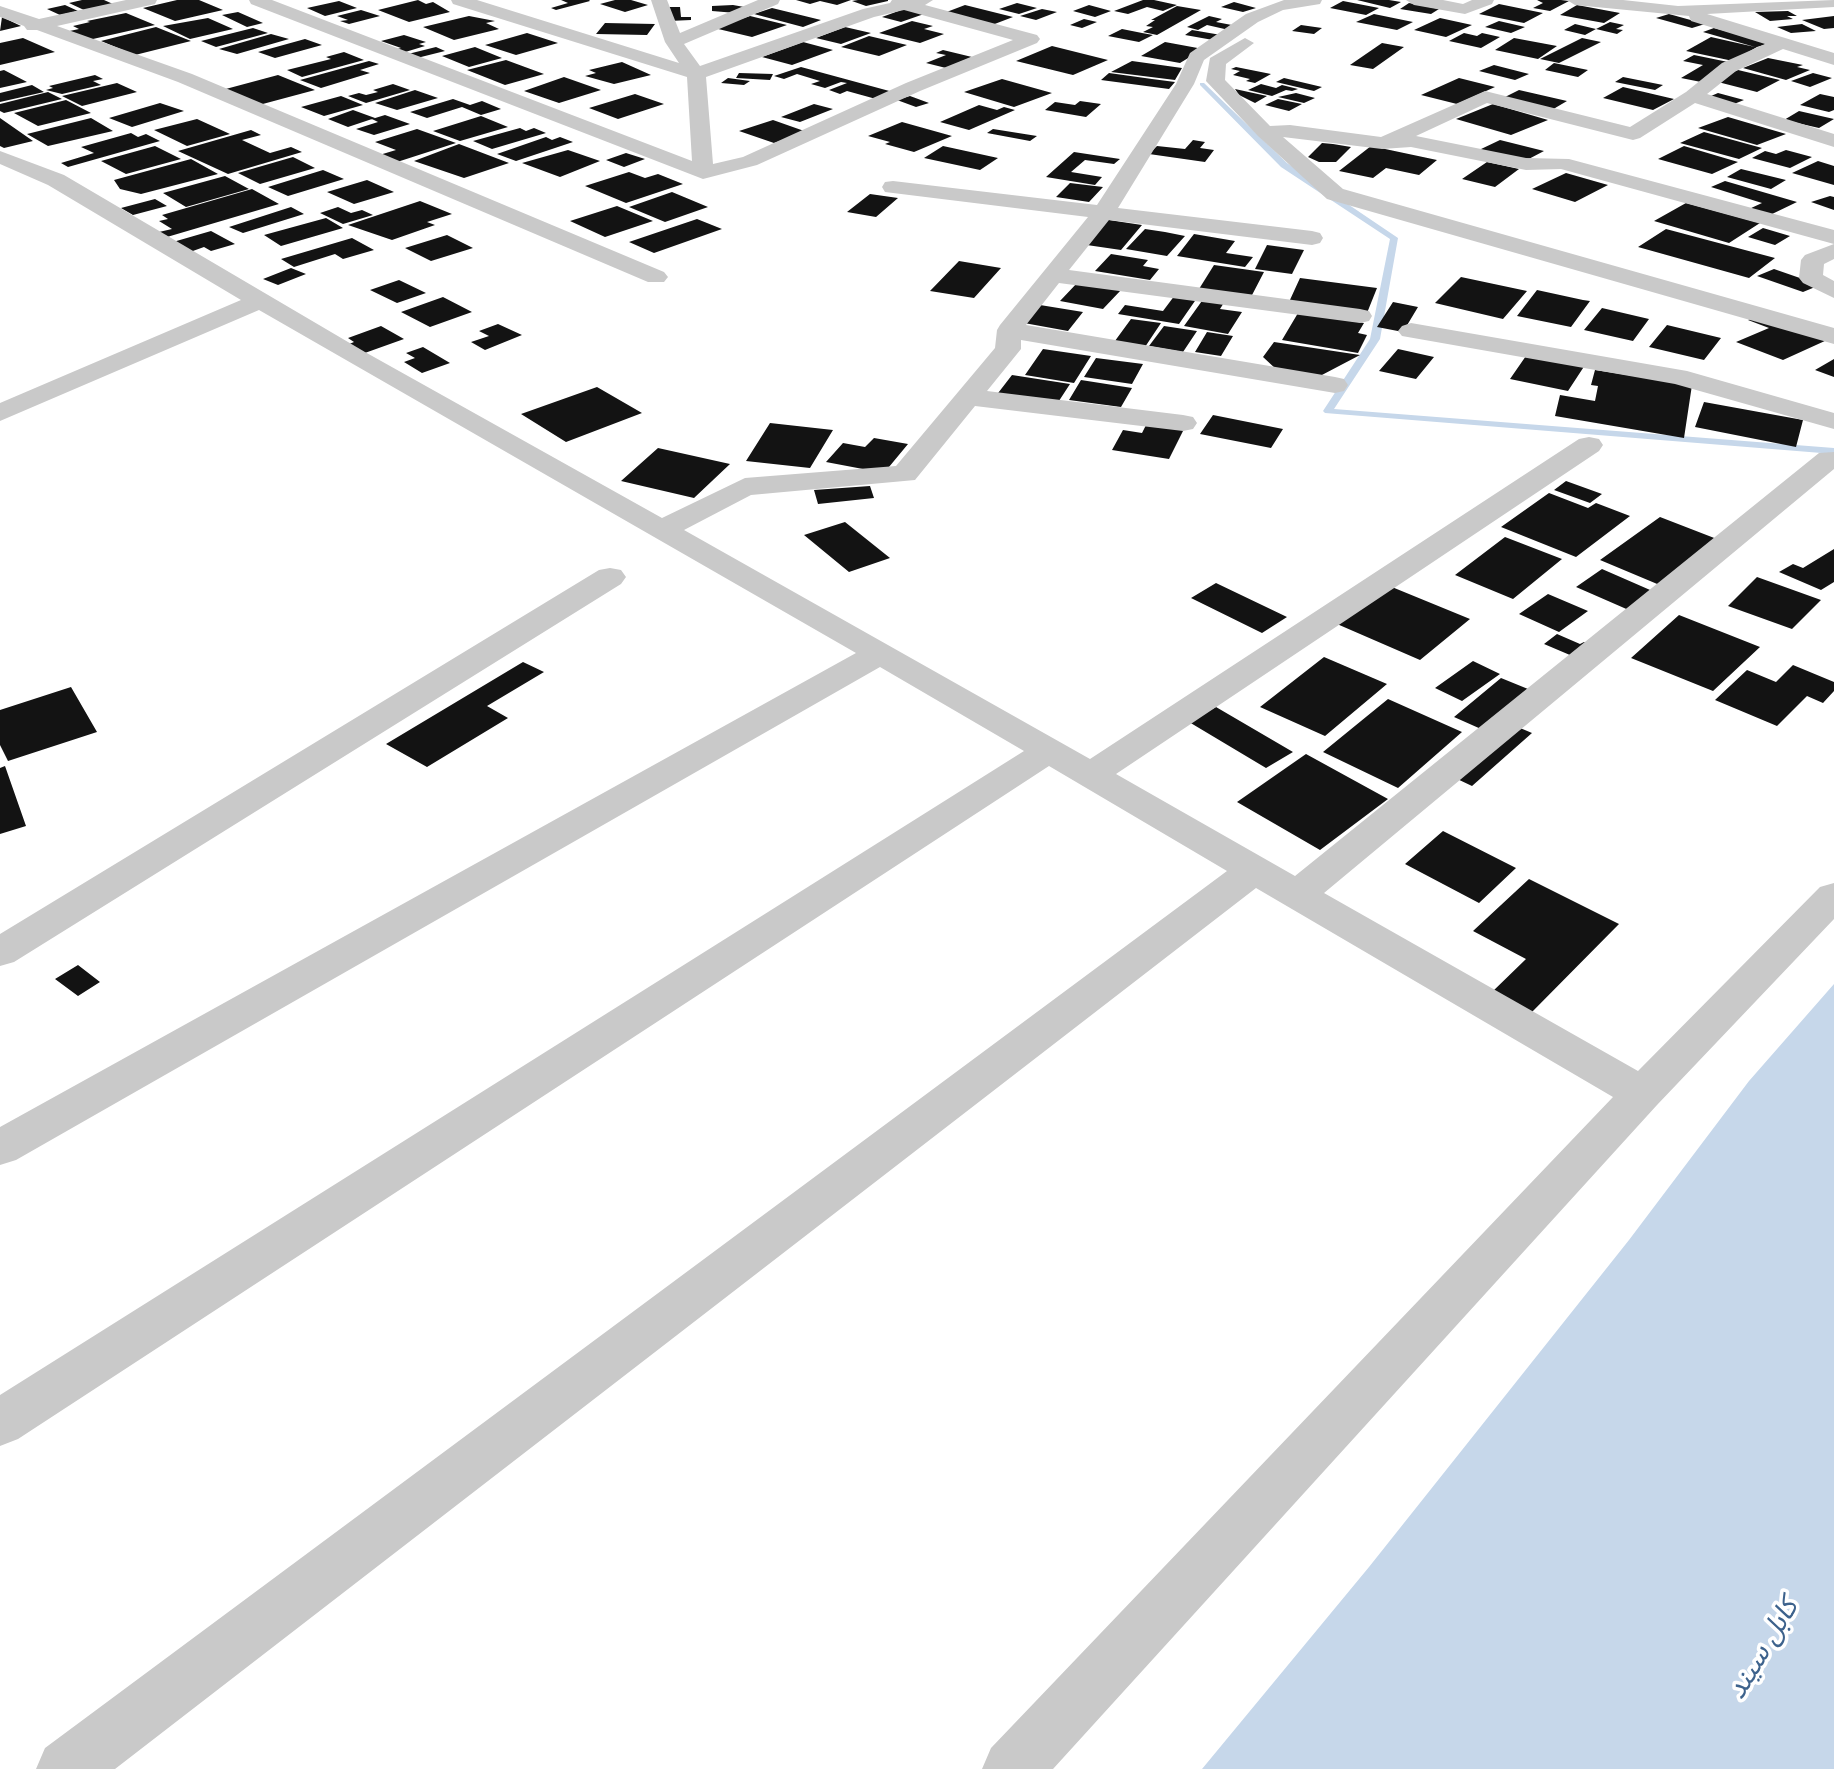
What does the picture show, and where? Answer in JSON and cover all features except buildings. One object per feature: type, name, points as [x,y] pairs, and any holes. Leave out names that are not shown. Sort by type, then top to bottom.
[{"type":"street","points":[[12,31],[149,0]]},
{"type":"street","points":[[257,0],[703,173],[750,160],[913,87],[1031,39],[895,2]]},
{"type":"street","points":[[460,0],[696,74],[895,2],[925,0]]},
{"type":"street","points":[[659,0],[674,42],[696,74],[703,173]]},
{"type":"street","points":[[674,42],[772,0]]},
{"type":"street","points":[[661,530],[745,487],[905,474],[1008,349],[1009,330],[1104,212],[1185,84],[1196,57],[1270,3],[1314,0]]},
{"type":"street","points":[[1414,0],[1465,9],[1486,0]]},
{"type":"street","points":[[1575,0],[1678,11],[1833,3]]},
{"type":"street","points":[[1270,3],[1287,11],[1287,15],[1217,62],[1215,81],[1265,132],[1335,194],[1834,336]]},
{"type":"street","points":[[0,11],[35,26],[185,78],[656,278]]},
{"type":"street","points":[[1678,11],[1834,59]]},
{"type":"street","points":[[1382,143],[1485,97],[1633,134],[1693,96],[1729,68],[1779,44]]},
{"type":"street","points":[[1693,96],[1834,141]]},
{"type":"street","points":[[1265,132],[1290,131],[1382,143],[1411,141],[1526,164],[1562,163],[1834,237]]},
{"type":"street","points":[[0,157],[56,180],[1642,1094]]},
{"type":"street","points":[[893,187],[1312,238]]},
{"type":"street","points":[[1834,251],[1813,260],[1811,278],[1834,291]]},
{"type":"street","points":[[1051,275],[1360,316]]},
{"type":"street","points":[[0,413],[261,300]]},
{"type":"street","points":[[1009,330],[1335,385]]},
{"type":"street","points":[[1411,331],[1678,377],[1834,421]]},
{"type":"street","points":[[969,397],[1183,424]]},
{"type":"street","points":[[1090,775],[1589,445]]},
{"type":"street","points":[[1297,895],[1829,459]]},
{"type":"street","points":[[0,952],[610,577]]},
{"type":"street","points":[[0,1148],[880,653]]},
{"type":"street","points":[[0,1423],[1049,751]]},
{"type":"street","points":[[66,1769],[1254,870]]},
{"type":"street","points":[[1012,1769],[1642,1094],[1834,895]]},
{"type":"water","name":"کابل سيند","points":[[1834,984],[1834,1769],[1202,1769],[1369,1567],[1629,1240],[1749,1081]]},
{"type":"waterway","points":[[1202,84],[1284,165],[1394,238],[1375,339],[1328,411],[1834,451]]}]
